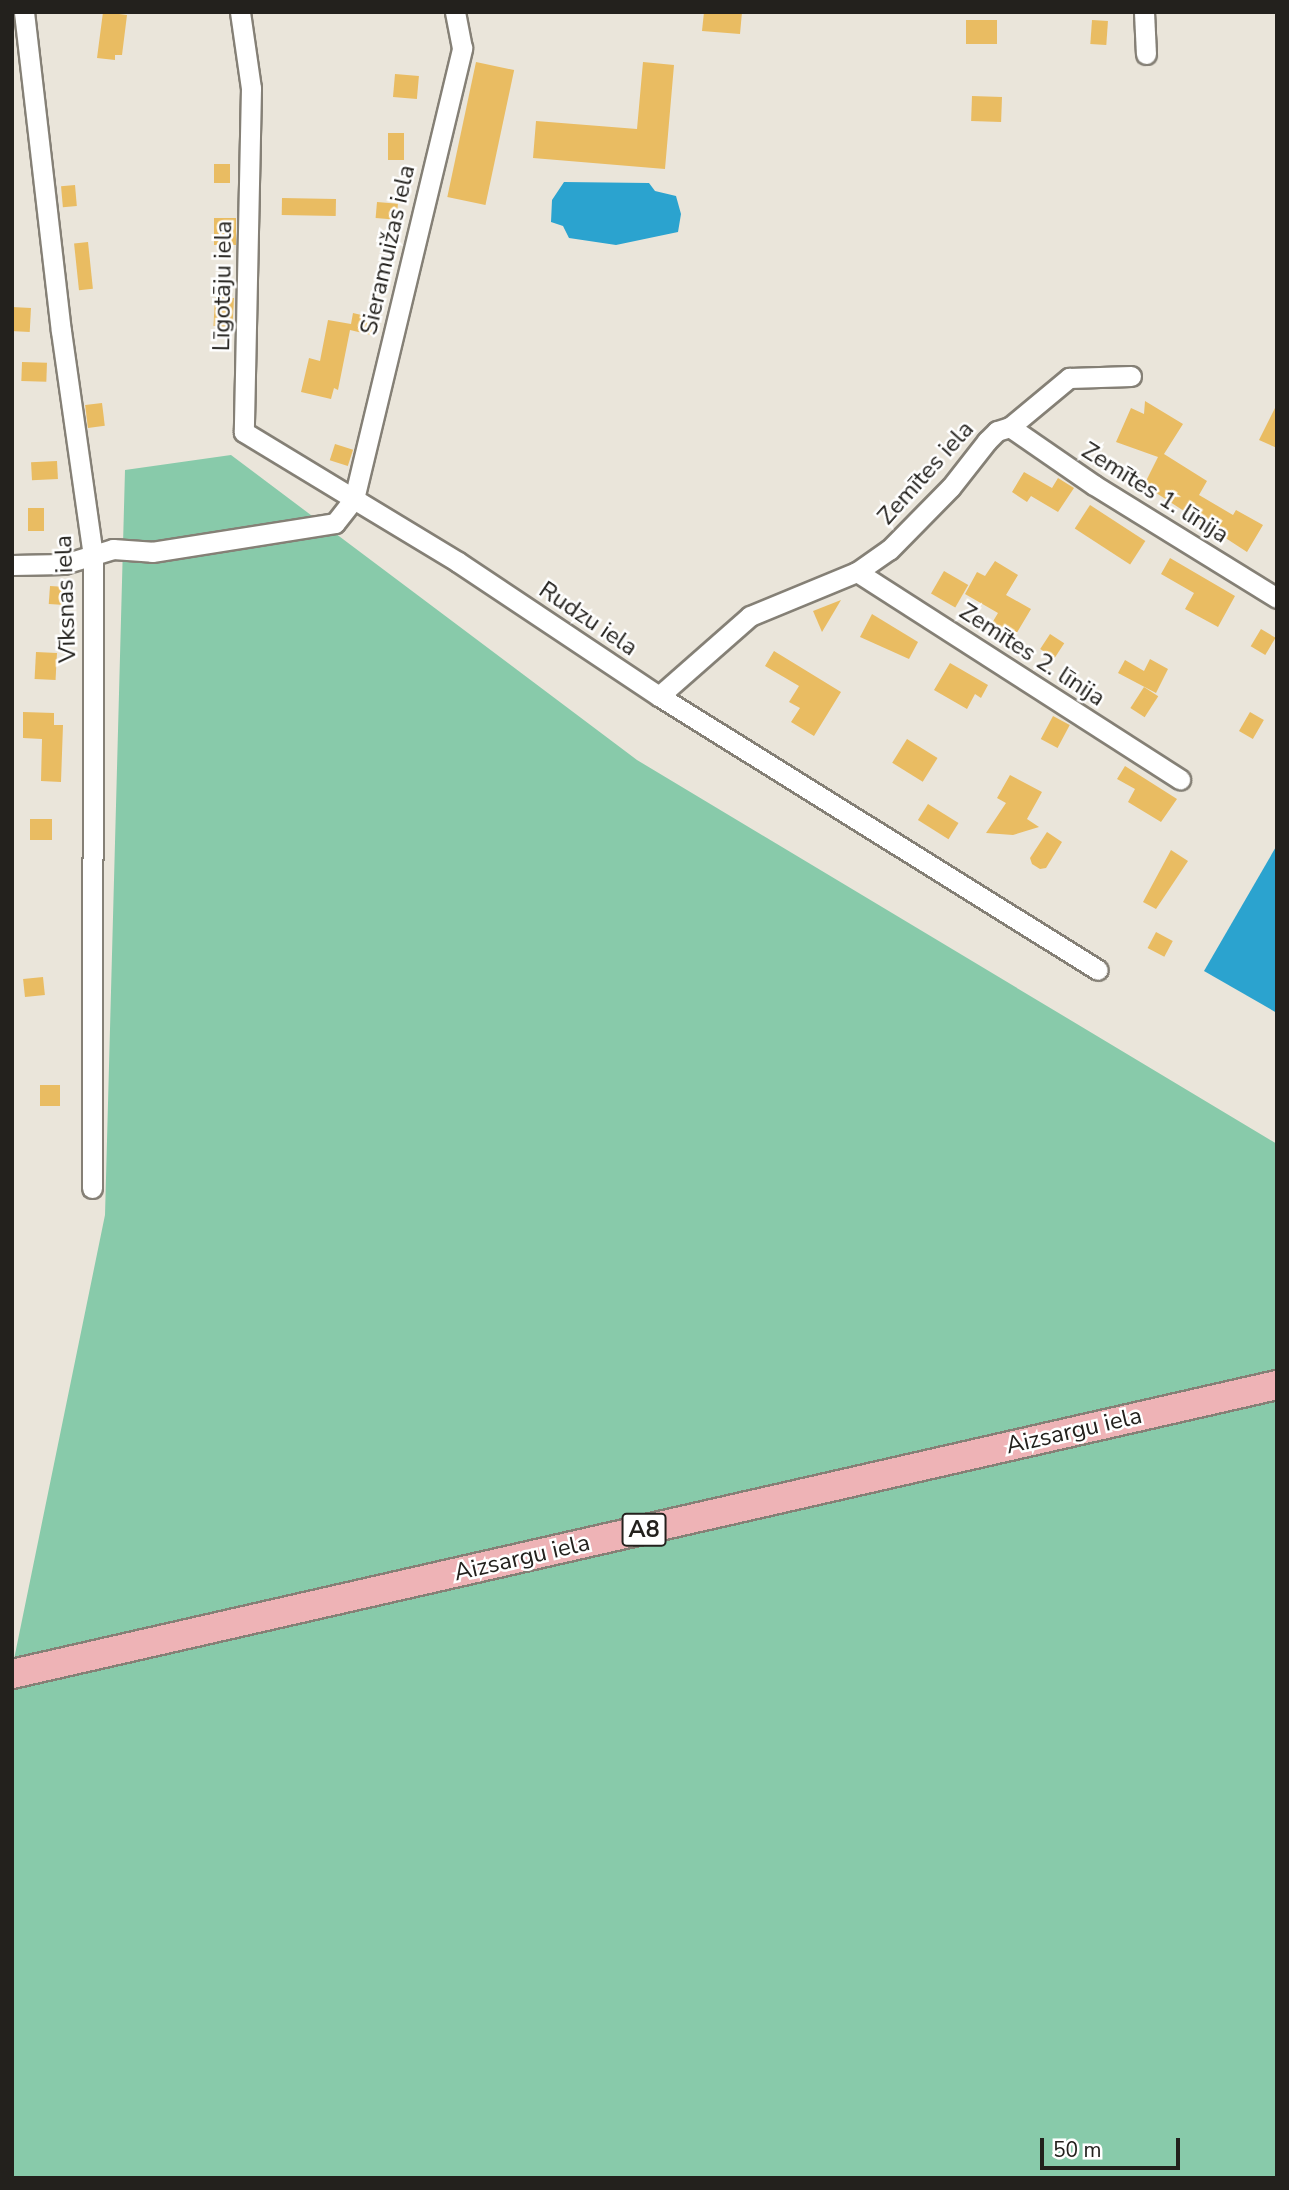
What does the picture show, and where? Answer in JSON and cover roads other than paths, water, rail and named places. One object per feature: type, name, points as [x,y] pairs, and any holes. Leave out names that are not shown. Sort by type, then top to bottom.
[{"type":"highway","name":"Aizsargu iela","points":[[12,1674],[1277,1385]]},
{"type":"street","name":"Vīksnas iela","points":[[24,12],[61,331],[93,555],[92,1188]]},
{"type":"street","name":"Līgotāju iela","points":[[240,12],[251,88],[244,432],[354,499]]},
{"type":"street","name":"Sieramuižas iela","points":[[354,499],[462,48],[456,12]]},
{"type":"street","points":[[1144,12],[1146,54]]},
{"type":"street","name":"Zemītes iela","points":[[659,696],[750,617],[858,572],[915,526],[997,431],[1010,427],[1069,378],[1131,376]]},
{"type":"street","name":"Zemītes 1. līnija","points":[[1010,427],[1094,485],[1277,598]]},
{"type":"street","points":[[12,565],[64,565],[113,549],[152,552],[335,523],[354,499]]},
{"type":"street","name":"Rudzu iela","points":[[354,499],[458,562],[659,696],[1098,970]]},
{"type":"street","name":"Zemītes 2. līnija","points":[[858,572],[1180,779]]},
{"type":"water","points":[[564,182],[649,183],[655,191],[676,196],[681,214],[678,232],[616,245],[569,238],[563,226],[551,222],[552,200]]},
{"type":"water","points":[[1277,845],[1277,1013],[1204,971]]}]
